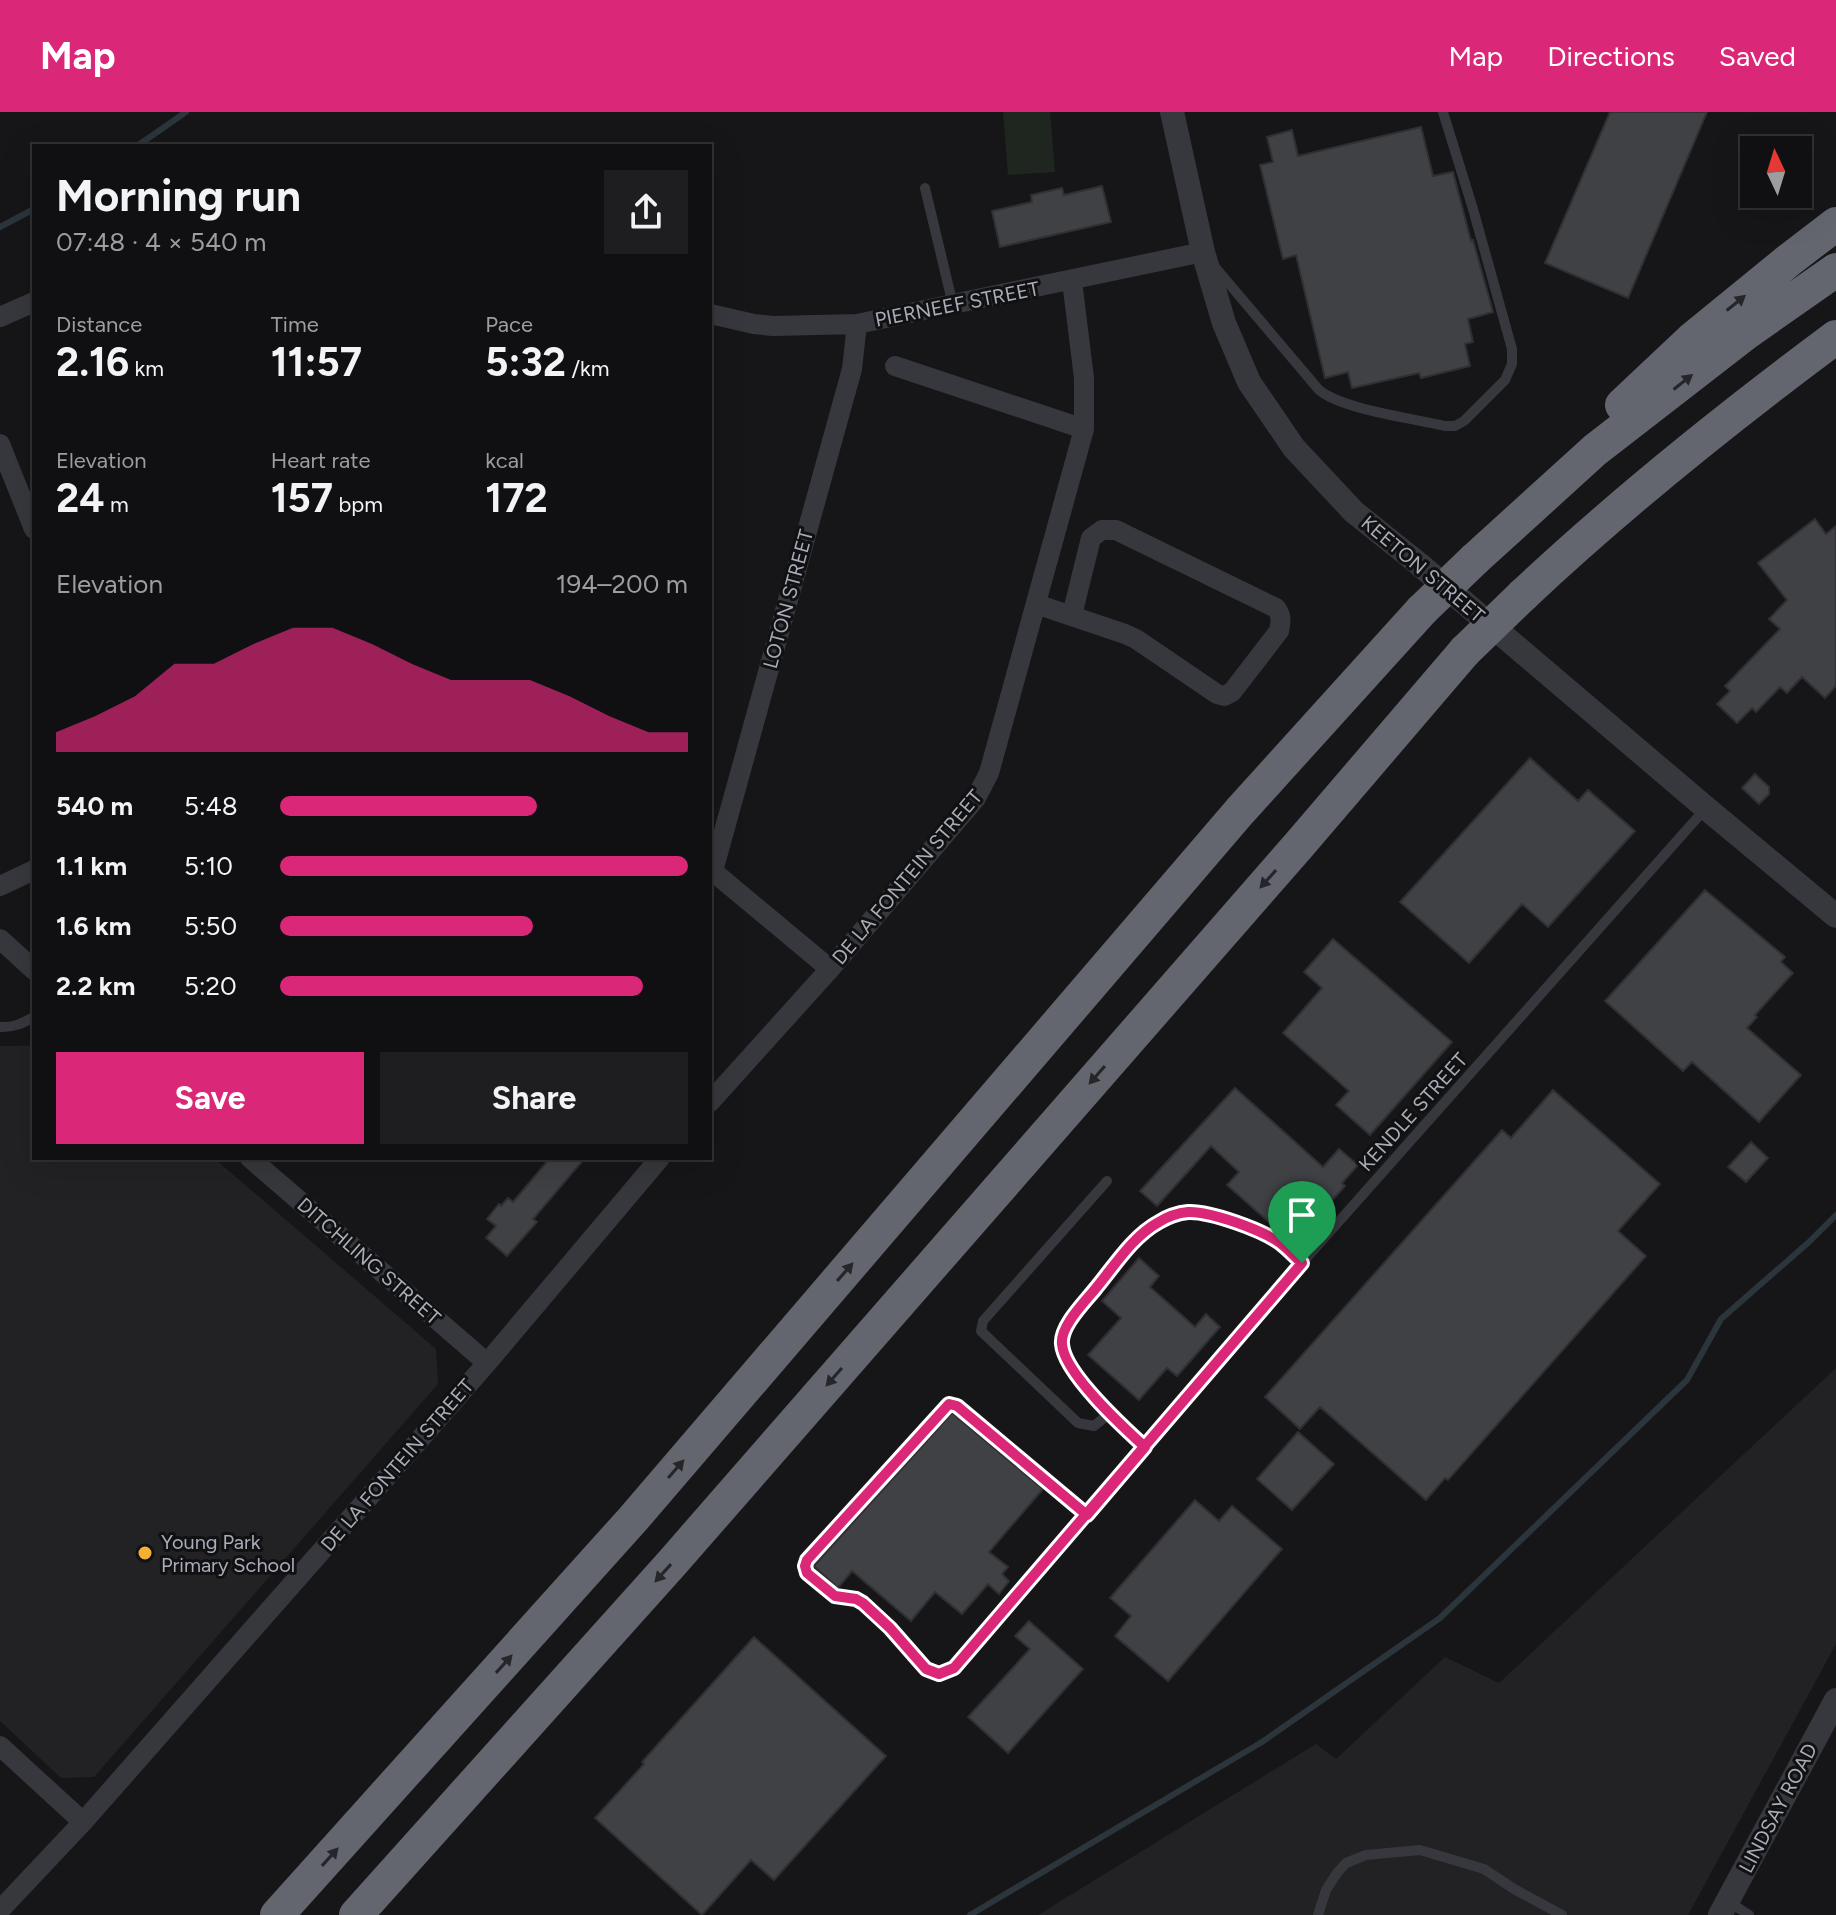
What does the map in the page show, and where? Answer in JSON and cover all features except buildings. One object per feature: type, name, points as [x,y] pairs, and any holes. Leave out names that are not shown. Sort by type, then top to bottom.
[{"type":"highway","points":[[1503,535],[1610,416],[1691,340],[1836,224]]},
{"type":"highway","points":[[277,1915],[633,1519],[1240,811],[1422,610],[1595,450],[1746,333],[1836,270]]},
{"type":"highway","points":[[356,1915],[672,1563],[1299,845],[1473,655],[1653,479],[1836,337]]},
{"type":"highway","points":[[1527,603],[1734,435],[1836,366]]},
{"type":"street","name":"KEETON STREET","points":[[1172,112],[1203,252],[1224,323],[1249,382],[1294,448],[1354,512],[1836,916]]},
{"type":"street","name":"PIERNEEF STREET","points":[[712,314],[773,326],[857,324],[1203,252]]},
{"type":"street","name":"DE LA FONTEIN STREET","points":[[712,1100],[830,969],[983,786],[997,749],[1084,429],[1084,378],[1072,281]]},
{"type":"street","points":[[0,317],[32,303]]},
{"type":"street","name":"LOTON STREET","points":[[712,870],[852,369],[857,324]]},
{"type":"street","points":[[895,366],[1084,429]]},
{"type":"street","points":[[0,444],[32,524]]},
{"type":"street","points":[[1036,604],[1136,639],[1224,696],[1232,692],[1279,631],[1281,621],[1276,608],[1109,529],[1091,538],[1072,615]]},
{"type":"street","points":[[712,870],[830,969]]},
{"type":"street","points":[[0,886],[32,871]]},
{"type":"street","points":[[0,939],[32,968]]},
{"type":"street","name":"DITCHLING STREET","points":[[252,1160],[487,1363]]},
{"type":"street","name":"DE LA FONTEIN STREET","points":[[0,1910],[83,1822],[487,1363],[658,1160]]},
{"type":"street","name":"LINDSAY ROAD","points":[[1724,1908],[1836,1700]]},
{"type":"street","points":[[0,1746],[83,1822]]},
{"type":"lane","points":[[1203,252],[1328,398],[1445,426],[1455,426],[1464,421],[1505,380],[1512,364],[1512,349],[1443,112]]},
{"type":"lane","points":[[925,188],[953,305]]},
{"type":"lane","name":"KENDLE STREET","points":[[1087,1515],[957,1406],[949,1404],[807,1560],[805,1569],[835,1596],[863,1603],[926,1669],[939,1674],[954,1668],[1087,1515],[1302,1263],[1706,808]]},
{"type":"lane","points":[[0,1027],[19,1025],[32,1018]]},
{"type":"lane","points":[[1107,1181],[980,1328],[983,1335],[1078,1423],[1094,1426],[1109,1414]]},
{"type":"lane","points":[[1145,1447],[1109,1414],[1068,1362],[1062,1348],[1065,1330],[1074,1315],[1132,1243],[1157,1222],[1189,1212],[1233,1222],[1278,1242],[1302,1263]]},
{"type":"lane","points":[[1318,1915],[1326,1890],[1346,1863],[1366,1855],[1420,1850],[1484,1869],[1562,1915]]},
{"type":"lane","points":[[1724,1908],[1749,1915]]},
{"type":"shaded area","points":[[1003,112],[1050,112],[1055,172],[1008,175]]},
{"type":"shaded area","name":"Young Park Primary School","points":[[0,1046],[32,1046],[32,1160],[216,1160],[436,1349],[438,1384],[94,1777],[61,1778],[0,1721]]},
{"type":"shaded area","points":[[1836,1368],[1836,1644],[1688,1915],[1038,1915],[1316,1744],[1336,1759],[1445,1657],[1499,1683]]},
{"type":"waterway","points":[[140,144],[186,112]]},
{"type":"waterway","points":[[0,227],[32,210]]},
{"type":"waterway","points":[[970,1915],[1262,1742],[1440,1618],[1687,1380],[1721,1319],[1836,1215]]},
{"type":"place","name":"Young Park Primary School","points":[[145,1553]]},
{"type":"route","points":[[1302,1263],[1019,1594],[954,1668],[939,1674],[926,1669],[863,1603],[835,1596],[807,1573],[805,1562],[949,1404],[957,1406],[1043,1480],[1087,1515],[1145,1447],[1109,1414],[1087,1388],[1068,1362],[1062,1339],[1074,1315],[1132,1243],[1157,1222],[1189,1212],[1233,1222],[1278,1242],[1302,1263]]}]
